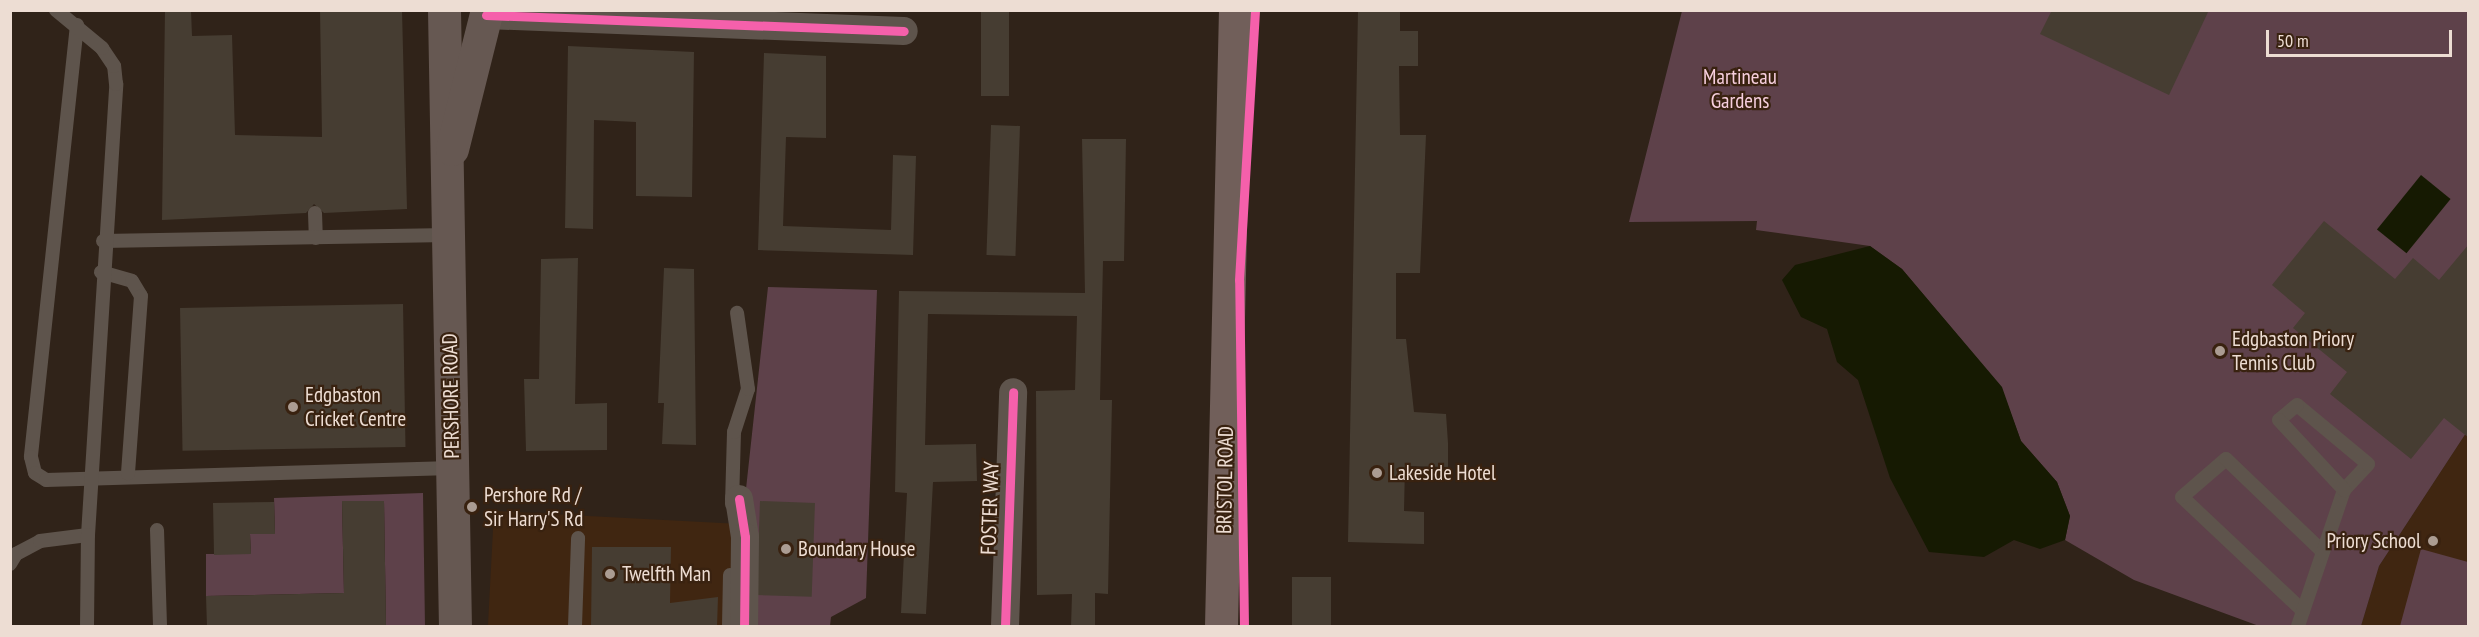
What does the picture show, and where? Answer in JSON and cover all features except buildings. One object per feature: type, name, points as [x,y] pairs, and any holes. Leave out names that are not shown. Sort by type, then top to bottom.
[{"type":"highway","name":"BRISTOL ROAD","points":[[1221,627],[1235,10]]},
{"type":"main road","name":"PERSHORE ROAD","points":[[444,10],[455,627]]},
{"type":"main road","name":"PERSHORE ROAD","points":[[447,165],[486,13]]},
{"type":"street","points":[[486,13],[904,32]]},
{"type":"street","name":"FOSTER WAY","points":[[1005,627],[1013,392]]},
{"type":"street","points":[[739,499],[745,537],[744,627]]},
{"type":"lane","points":[[56,10],[77,26],[114,66],[90,475],[87,627]]},
{"type":"lane","points":[[77,26],[31,457],[35,473],[46,480],[90,475],[452,468]]},
{"type":"lane","points":[[315,213],[316,238]]},
{"type":"lane","points":[[103,241],[449,235]]},
{"type":"lane","points":[[101,272],[132,281],[141,296],[128,474]]},
{"type":"lane","points":[[729,627],[732,453],[748,389],[737,314]]},
{"type":"lane","points":[[2298,627],[2344,490],[2368,464],[2297,405],[2279,420],[2344,490]]},
{"type":"lane","points":[[2303,610],[2182,497],[2226,459],[2324,552]]},
{"type":"lane","points":[[157,530],[160,627]]},
{"type":"lane","points":[[10,564],[16,554],[40,541],[88,535]]},
{"type":"lane","points":[[575,627],[578,538]]},
{"type":"lane","points":[[76,627],[87,603]]},
{"type":"shaded area","points":[[2421,175],[2451,199],[2406,253],[2377,229]]},
{"type":"shaded area","points":[[1870,246],[1902,269],[2002,387],[2021,441],[2057,482],[2070,516],[2065,540],[2040,549],[2014,540],[1984,557],[1929,552],[1890,478],[1858,380],[1837,362],[1827,329],[1801,317],[1782,280],[1795,265]]},
{"type":"shaded area","name":"Priory School","points":[[2468,430],[2468,626],[2361,626],[2379,566]]},
{"type":"shaded area","points":[[494,511],[745,524],[739,626],[488,626]]},
{"type":"green space","name":"Edgbaston Priory Tennis Club","points":[[1682,11],[2468,11],[2468,430],[2379,566],[2361,626],[2259,626],[2134,580],[2065,540],[2070,516],[2057,482],[2021,441],[2001,387],[1902,269],[1870,246],[1756,230],[1757,221],[1629,222]]},
{"type":"green space","points":[[768,287],[877,290],[866,598],[831,617],[830,626],[744,626],[745,498]]},
{"type":"green space","points":[[423,493],[425,626],[386,626],[384,501],[342,502],[344,593],[206,596],[206,554],[251,554],[250,534],[275,534],[274,498]]},
{"type":"green space","points":[[2421,549],[2468,562],[2468,626],[2400,626]]},
{"type":"cycle path","points":[[1244,626],[1239,280],[1255,10]]},
{"type":"cycle path","points":[[486,15],[904,31]]},
{"type":"cycle path","points":[[1005,626],[1013,392]]},
{"type":"cycle path","points":[[739,499],[745,537],[744,626]]},
{"type":"place","name":"Edgbaston Priory Tennis Club","points":[[2220,351]]},
{"type":"place","name":"Edgbaston Cricket Centre","points":[[293,407]]},
{"type":"place","name":"Lakeside Hotel","points":[[1377,473]]},
{"type":"place","name":"Pershore Rd / Sir Harry'S Rd","points":[[472,507]]},
{"type":"place","name":"Priory School","points":[[2433,541]]},
{"type":"place","name":"Boundary House","points":[[786,549]]},
{"type":"place","name":"Twelfth Man","points":[[610,574]]},
{"type":"park label","name":"Martineau Gardens","points":[[1740,89]]}]
